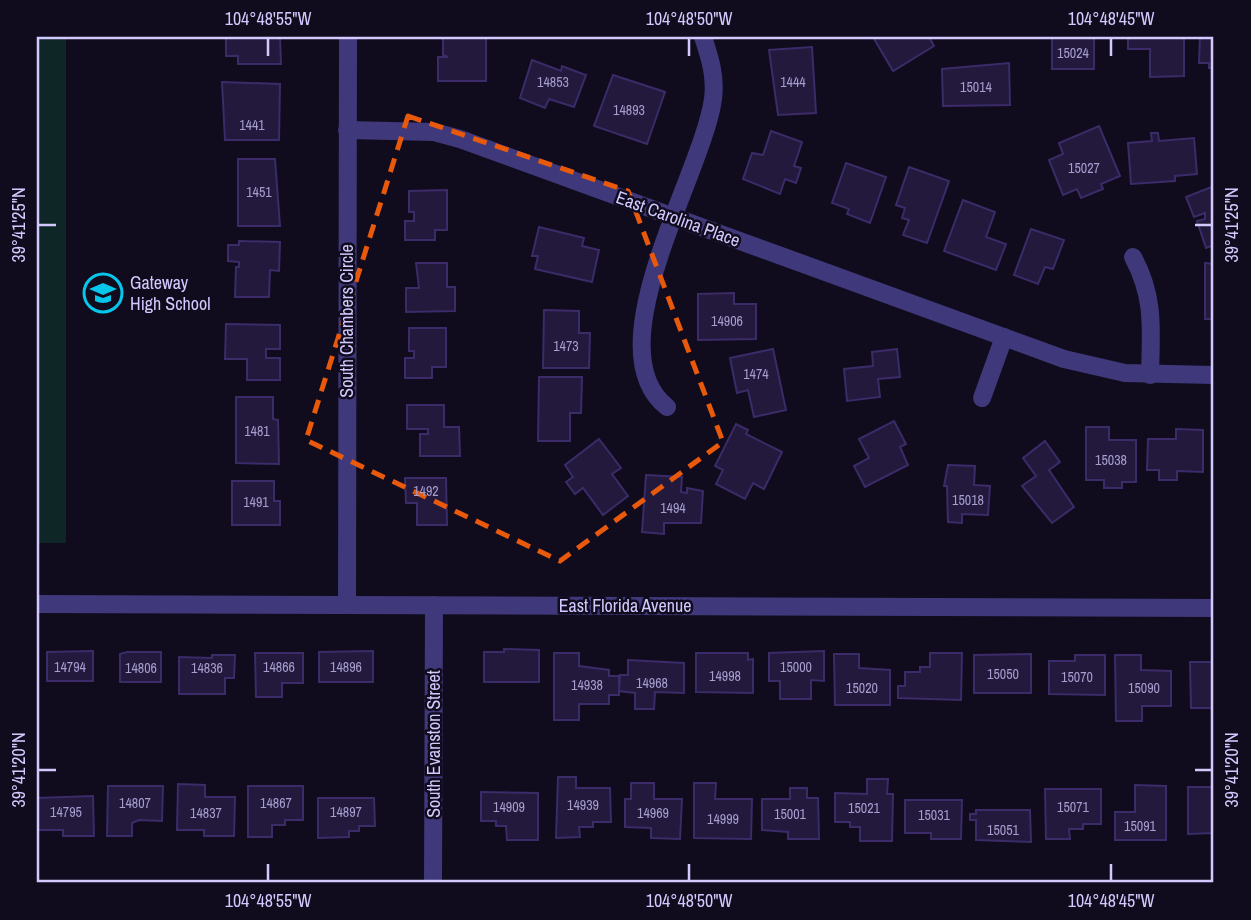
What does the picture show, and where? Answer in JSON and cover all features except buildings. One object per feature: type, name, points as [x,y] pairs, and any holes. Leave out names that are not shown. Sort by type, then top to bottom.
[{"type":"street","name":"South Chambers Circle","points":[[347,604],[348,37]]},
{"type":"street","points":[[667,407],[646,382],[642,356],[649,293],[712,106],[713,72],[703,37]]},
{"type":"street","name":"East Carolina Place","points":[[347,130],[444,134],[1085,365],[1150,375],[1214,375]]},
{"type":"street","points":[[1133,257],[1147,284],[1151,304],[1150,375]]},
{"type":"street","points":[[982,398],[1004,337]]},
{"type":"street","name":"East Florida Avenue","points":[[37,604],[1214,608]]},
{"type":"street","name":"South Evanston Street","points":[[433,605],[433,883]]},
{"type":"highlighted area","points":[[408,116],[628,191],[723,442],[560,561],[306,440]]},
{"type":"green space","points":[[37,37],[66,37],[66,543],[37,543]]},
{"type":"place","name":"Gateway High School","points":[[103,293]]}]
